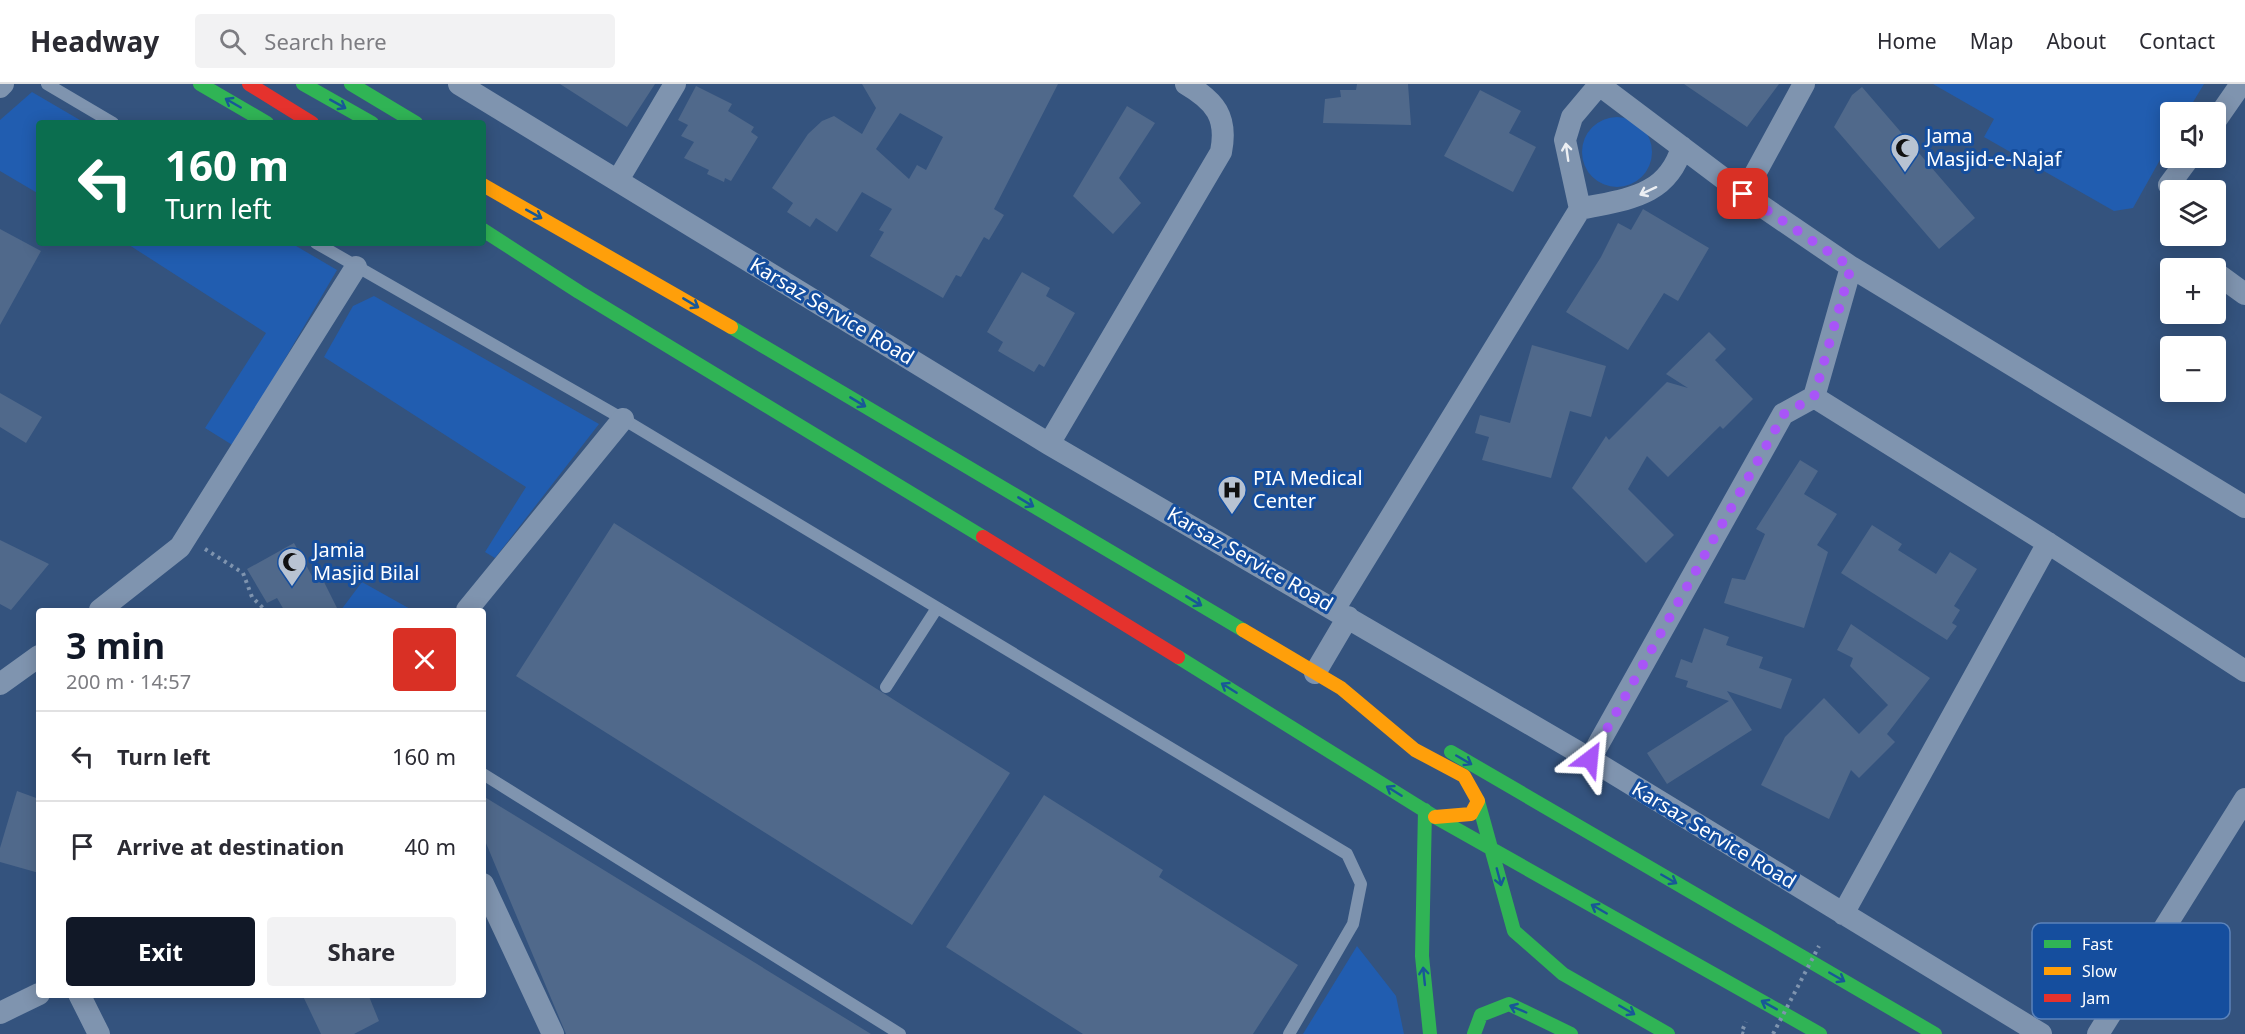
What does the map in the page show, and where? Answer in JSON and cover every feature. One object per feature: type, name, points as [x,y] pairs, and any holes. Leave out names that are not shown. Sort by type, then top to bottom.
[{"type":"main road","points":[[200,84],[262,120]]},
{"type":"main road","points":[[249,84],[307,120]]},
{"type":"main road","points":[[303,84],[367,120]]},
{"type":"main road","points":[[351,84],[411,120]]},
{"type":"main road","points":[[486,187],[640,273],[1413,729]]},
{"type":"main road","points":[[581,225],[640,273]]},
{"type":"main road","points":[[486,232],[579,291],[1081,596],[1430,813],[1820,1034]]},
{"type":"main road","points":[[486,244],[579,291]]},
{"type":"main road","points":[[1341,688],[1414,750],[1464,776],[1478,801],[1514,931],[1563,974],[1668,1034]]},
{"type":"main road","points":[[1443,747],[1935,1034]]},
{"type":"main road","points":[[1430,813],[1471,814],[1478,801]]},
{"type":"main road","points":[[1430,813],[1422,956],[1430,1034]]},
{"type":"main road","points":[[1474,1034],[1481,1015],[1509,1005],[1571,1034]]},
{"type":"street","name":"Karsaz Service Road","points":[[459,84],[1049,444],[1590,759],[2041,1034]]},
{"type":"street","points":[[618,180],[675,84]]},
{"type":"street","points":[[1049,444],[1221,152],[1225,134],[1219,114],[1208,97],[1186,84]]},
{"type":"street","points":[[1315,673],[1341,613],[1580,209],[1565,140],[1572,117],[1598,84],[1743,194],[1851,267],[2245,507]]},
{"type":"street","points":[[1743,194],[1804,84]]},
{"type":"street","points":[[2226,106],[2241,84]]},
{"type":"street","points":[[1580,209],[1642,194],[1662,183],[1677,163],[1682,147]]},
{"type":"street","points":[[103,608],[180,547],[356,267]]},
{"type":"street","points":[[1590,759],[1784,414],[1814,397],[1851,267]]},
{"type":"street","points":[[2226,281],[2245,294]]},
{"type":"street","points":[[1814,397],[2048,543],[2245,671]]},
{"type":"street","points":[[469,608],[623,419]]},
{"type":"street","points":[[1843,914],[2048,543]]},
{"type":"street","points":[[0,684],[36,658]]},
{"type":"street","points":[[2167,923],[2245,799]]},
{"type":"street","points":[[486,890],[554,1034]]},
{"type":"street","points":[[0,1013],[36,995]]},
{"type":"street","points":[[81,998],[99,1034]]},
{"type":"street","points":[[2098,1034],[2107,1019]]},
{"type":"lane","points":[[47,84],[108,120]]},
{"type":"lane","points":[[321,246],[623,419],[1347,854],[1360,884],[1353,924],[1289,1034]]},
{"type":"lane","points":[[886,687],[937,608]]},
{"type":"lane","points":[[486,776],[900,1034]]},
{"type":"path","points":[[186,538],[243,573],[252,597],[263,608]]},
{"type":"path","points":[[1773,1034],[1822,939]]},
{"type":"shaded area","points":[[1933,84],[2204,84],[2193,102],[2160,102],[2160,160],[2133,208],[2114,211],[1984,137],[1994,119]]},
{"type":"shaded area","points":[[32,92],[80,120],[36,120],[36,192],[0,171],[0,120]]},
{"type":"shaded area","points":[[1617,117],[1630,120],[1642,127],[1649,139],[1652,152],[1649,165],[1642,177],[1630,184],[1617,187],[1604,184],[1592,177],[1585,165],[1582,152],[1585,139],[1592,127],[1604,120]]},
{"type":"shaded area","points":[[131,246],[296,246],[337,270],[234,446],[205,428],[266,333]]},
{"type":"shaded area","points":[[374,296],[599,424],[495,558],[485,552],[526,487],[324,357],[353,306]]},
{"type":"shaded area","points":[[362,582],[408,608],[342,608]]},
{"type":"shaded area","points":[[1357,946],[1396,996],[1404,1034],[1303,1034]]},
{"type":"building","points":[[560,84],[655,84],[627,127]]},
{"type":"building","points":[[862,84],[1058,84],[994,209],[1004,215],[989,240],[984,237],[961,277],[956,275],[943,298],[870,256],[884,232],[879,230],[892,209],[862,192],[837,232],[816,218],[810,227],[787,212],[793,203],[772,188],[808,134],[822,121],[834,116],[862,134],[876,108]],"holes":[[[900,113],[943,137],[926,170],[917,165],[909,179],[876,149]]]},
{"type":"building","points":[[1357,84],[1408,84],[1411,125],[1323,123],[1325,99],[1341,97],[1340,90],[1356,90]]},
{"type":"building","points":[[1684,84],[1779,84],[1747,127]]},
{"type":"building","points":[[696,86],[732,104],[728,111],[754,127],[751,132],[758,137],[731,181],[725,178],[724,182],[707,174],[709,170],[684,158],[694,142],[681,136],[688,125],[678,120]]},
{"type":"building","name":"Jama Masjid-e-Najaf","points":[[1862,87],[1975,218],[1939,249],[1834,127],[1852,95]]},
{"type":"building","points":[[1480,90],[1521,111],[1509,133],[1536,147],[1513,192],[1444,156]]},
{"type":"building","points":[[1127,106],[1155,123],[1119,178],[1141,203],[1113,234],[1073,196]]},
{"type":"building","points":[[1643,209],[1709,248],[1678,301],[1664,293],[1628,350],[1566,312],[1601,257],[1618,223],[1631,230]]},
{"type":"building","points":[[0,229],[41,251],[0,325]]},
{"type":"building","points":[[1022,272],[1050,288],[1046,296],[1075,313],[1044,367],[1039,364],[1034,372],[998,351],[1003,342],[987,332]]},
{"type":"building","points":[[1709,332],[1726,349],[1715,360],[1753,399],[1723,429],[1720,426],[1668,477],[1647,456],[1628,489],[1674,535],[1646,563],[1572,488],[1606,436],[1609,440],[1667,382],[1688,388],[1666,374]]},
{"type":"building","points":[[1532,345],[1606,366],[1591,417],[1570,411],[1551,478],[1482,460],[1489,437],[1475,433],[1480,415],[1510,423]]},
{"type":"building","points":[[0,393],[42,417],[26,443],[0,427]]},
{"type":"building","points":[[1800,460],[1818,471],[1804,494],[1837,514],[1817,545],[1828,552],[1804,628],[1724,603],[1732,578],[1745,580],[1765,534],[1756,529]]},
{"type":"building","points":[[614,523],[1010,773],[912,925],[516,676]]},
{"type":"building","points":[[1872,525],[1902,544],[1898,550],[1936,574],[1950,552],[1977,569],[1954,606],[1960,610],[1952,623],[1957,626],[1947,640],[1841,573]]},
{"type":"building","points":[[0,540],[49,564],[11,610],[0,604]]},
{"type":"building","name":"Jamia Masjid Bilal","points":[[294,543],[312,576],[320,574],[337,608],[283,608],[277,598],[267,603],[247,569]]},
{"type":"building","points":[[1851,624],[1930,678],[1887,734],[1895,742],[1859,778],[1851,770],[1829,819],[1761,785],[1785,737],[1824,698],[1859,734],[1888,705],[1850,666],[1853,658],[1837,650]]},
{"type":"building","points":[[1704,628],[1729,637],[1726,645],[1763,657],[1759,668],[1792,679],[1781,709],[1727,691],[1752,730],[1667,784],[1647,753],[1729,701],[1686,687],[1688,681],[1675,677],[1681,659],[1692,663]]},
{"type":"building","points":[[17,791],[36,798],[36,872],[0,862],[0,848]]},
{"type":"building","points":[[1044,795],[1163,870],[1159,877],[1298,965],[1253,1034],[1083,1034],[946,947]]},
{"type":"building","points":[[486,798],[871,1034],[566,1034],[486,843]]},
{"type":"building","points":[[304,998],[370,998],[379,1021],[354,1034],[321,1034]]},
{"type":"traffic: fast","points":[[200,84],[262,120]]},
{"type":"traffic: fast","points":[[303,84],[367,120]]},
{"type":"traffic: fast","points":[[351,84],[411,120]]},
{"type":"traffic: fast","points":[[486,232],[579,292],[983,537]]},
{"type":"traffic: fast","points":[[731,327],[1243,630]]},
{"type":"traffic: fast","points":[[1178,657],[1435,817],[1820,1034]]},
{"type":"traffic: fast","points":[[1451,752],[1935,1034]]},
{"type":"traffic: fast","points":[[1478,801],[1514,931],[1563,974],[1668,1034]]},
{"type":"traffic: fast","points":[[1425,810],[1422,956],[1430,1034]]},
{"type":"traffic: fast","points":[[1474,1034],[1481,1015],[1509,1004],[1571,1034]]},
{"type":"traffic: slow","points":[[486,187],[731,327]]},
{"type":"traffic: slow","points":[[1243,630],[1341,688],[1415,750],[1464,776],[1478,801],[1471,814],[1435,817]]},
{"type":"traffic: jam","points":[[249,84],[307,120]]},
{"type":"traffic: jam","points":[[983,537],[1178,657]]},
{"type":"place","name":"Jama Masjid-e-Najaf","points":[[1905,174]]},
{"type":"place","name":"PIA Medical Center","points":[[1232,516]]},
{"type":"place","name":"Jamia Masjid Bilal","points":[[292,588]]},
{"type":"route","points":[[1590,759],[1784,414],[1814,397],[1851,267],[1743,194]]}]
